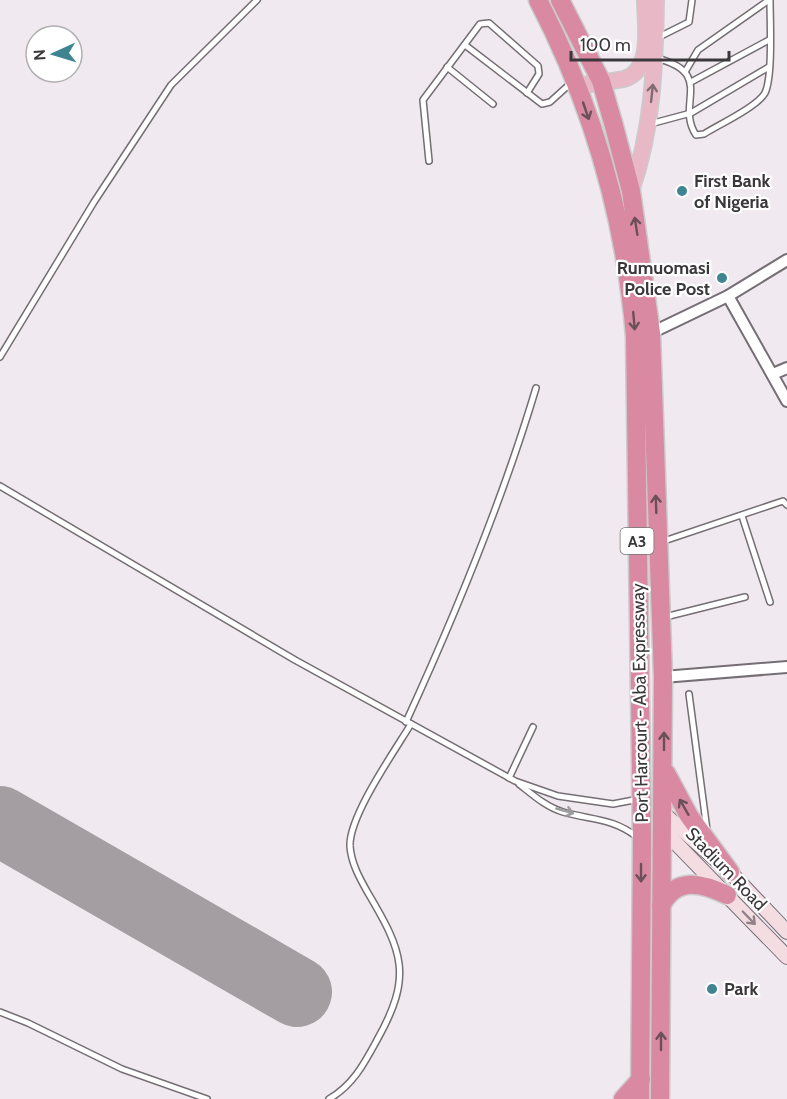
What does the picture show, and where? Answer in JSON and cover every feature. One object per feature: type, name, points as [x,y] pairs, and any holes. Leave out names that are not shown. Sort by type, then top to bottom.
[{"type":"highway","name":"Port Harcourt - Aba Expressway","points":[[537,0],[576,83],[605,167],[626,256],[632,297],[635,336],[642,841],[640,1099]]},
{"type":"highway","name":"Port Harcourt - Aba Expressway","points":[[560,0],[601,81],[631,191],[651,333],[663,677],[664,823],[660,1099]]},
{"type":"highway","points":[[664,769],[689,816],[729,872]]},
{"type":"highway","points":[[661,906],[672,892],[689,883],[707,885],[727,895]]},
{"type":"highway","points":[[623,1099],[640,1079]]},
{"type":"main road","points":[[576,83],[629,76],[641,66],[645,54],[645,0]]},
{"type":"main road","points":[[631,191],[641,163],[648,125],[655,58],[656,0]]},
{"type":"main road","name":"Stadium Road","points":[[664,823],[729,872],[787,932]]},
{"type":"main road","name":"Stadium Road","points":[[664,823],[727,895],[787,957]]},
{"type":"street","points":[[651,333],[728,296],[787,260]]},
{"type":"street","points":[[728,296],[787,402]]},
{"type":"street","points":[[773,374],[787,368]]},
{"type":"street","points":[[663,677],[787,667]]},
{"type":"lane","points":[[0,357],[94,202],[171,85],[257,0]]},
{"type":"lane","points":[[655,38],[689,22],[692,0]]},
{"type":"lane","points":[[655,58],[675,64],[685,72],[691,82],[691,128],[696,135],[704,134],[756,102],[765,93],[769,67],[770,0]]},
{"type":"lane","points":[[685,72],[699,50],[770,0]]},
{"type":"lane","points":[[429,161],[423,100],[480,24],[489,23],[538,66],[539,74],[527,93]]},
{"type":"lane","points":[[691,82],[770,40]]},
{"type":"lane","points":[[465,45],[542,104],[546,104],[576,83]]},
{"type":"lane","points":[[447,67],[493,104]]},
{"type":"lane","points":[[648,125],[691,113],[769,67]]},
{"type":"lane","points":[[329,1099],[343,1091],[360,1071],[379,1037],[400,985],[400,961],[396,945],[361,880],[350,845],[365,803],[408,723],[500,498],[536,388]]},
{"type":"lane","points":[[0,486],[227,620],[515,781],[558,796],[613,804],[640,798]]},
{"type":"lane","points":[[657,543],[742,516],[779,501],[787,505]]},
{"type":"lane","points":[[742,516],[770,602]]},
{"type":"lane","points":[[661,618],[745,597]]},
{"type":"lane","points":[[690,694],[709,844]]},
{"type":"lane","points":[[509,778],[533,727]]},
{"type":"lane","points":[[515,781],[546,805],[561,811],[617,823],[642,841]]},
{"type":"lane","points":[[0,1012],[28,1023],[122,1069],[207,1099]]},
{"type":"runway","points":[[0,821],[297,992]]},
{"type":"place","name":"First Bank of Nigeria","points":[[682,191]]},
{"type":"place","name":"Rumuomasi Police Post","points":[[722,278]]},
{"type":"place","name":"Park","points":[[712,989]]}]
